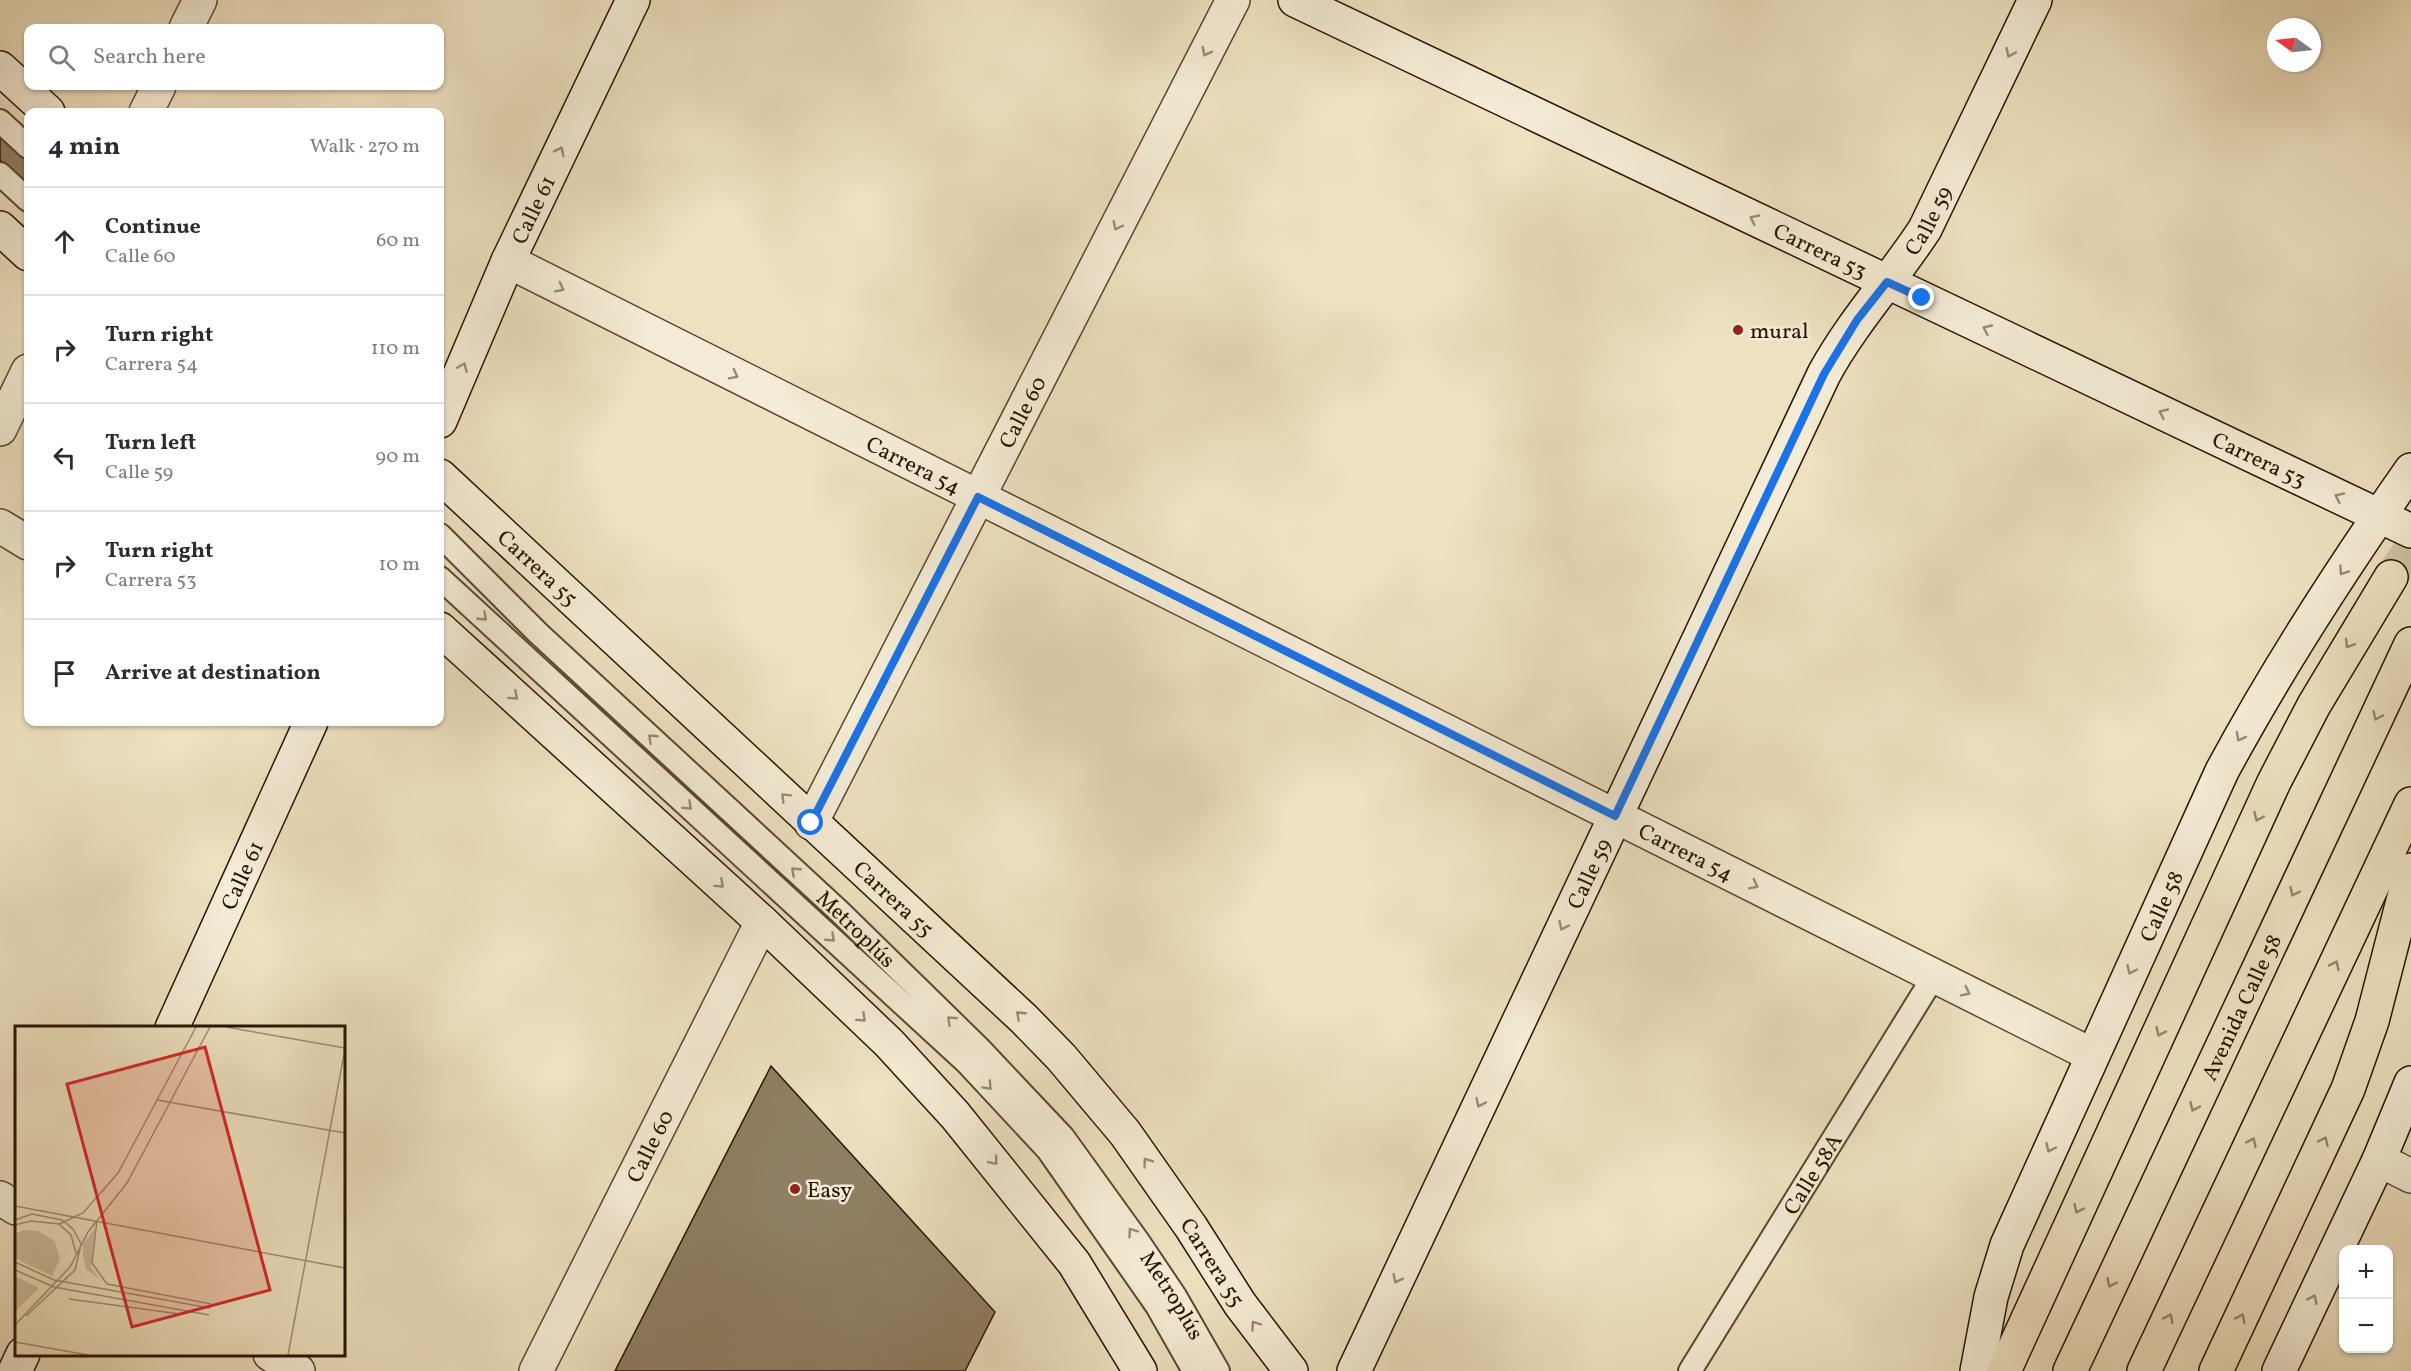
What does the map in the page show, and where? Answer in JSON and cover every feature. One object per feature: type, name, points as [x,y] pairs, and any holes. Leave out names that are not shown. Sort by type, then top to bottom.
[{"type":"main road","points":[[2004,1371],[2274,782],[2314,705],[2391,577]]},
{"type":"main road","name":"Avenida Calle 58","points":[[2070,1371],[2411,644]]},
{"type":"main road","points":[[2144,1371],[2411,804]]},
{"type":"main road","points":[[2216,1371],[2348,1089],[2372,1021],[2411,870]]},
{"type":"street","points":[[188,24],[200,0]]},
{"type":"street","name":"Calle 61","points":[[444,412],[508,261],[633,0]]},
{"type":"street","name":"Calle 60","points":[[811,823],[1233,0]]},
{"type":"street","name":"Carrera 53","points":[[1295,0],[2411,531]]},
{"type":"street","name":"Calle 59","points":[[1354,1371],[1824,374],[1857,320],[1910,253],[1941,200],[2035,0]]},
{"type":"street","points":[[0,68],[44,108]]},
{"type":"street","points":[[148,108],[157,90]]},
{"type":"street","points":[[0,228],[24,250]]},
{"type":"street","name":"Carrera 54","points":[[508,261],[2092,1055]]},
{"type":"street","points":[[0,429],[24,379]]},
{"type":"street","name":"Calle 58","points":[[1977,1371],[1991,1298],[2007,1245],[2222,771],[2258,704],[2411,470]]},
{"type":"street","name":"Carrera 55","points":[[444,480],[1024,1019],[1084,1083],[1157,1176],[1240,1304],[1291,1371]]},
{"type":"street","points":[[0,526],[24,541]]},
{"type":"street","points":[[444,632],[762,922],[889,1043],[955,1115],[1074,1263],[1140,1371]]},
{"type":"street","name":"Calle 61","points":[[173,1026],[309,726]]},
{"type":"street","name":"Calle 60","points":[[536,1371],[762,922]]},
{"type":"street","points":[[2279,1371],[2379,1160],[2411,1083]]},
{"type":"street","points":[[2379,1160],[2411,1176]]},
{"type":"street","points":[[0,1198],[15,1207]]},
{"type":"street","points":[[15,1371],[22,1356]]},
{"type":"street","points":[[273,1356],[298,1371]]},
{"type":"lane","points":[[0,121],[24,143]]},
{"type":"lane","points":[[0,174],[24,196]]},
{"type":"lane","name":"Metroplús","points":[[444,539],[538,633],[849,920],[979,1048],[1055,1129],[1132,1231],[1169,1286],[1218,1371]]},
{"type":"lane","name":"Metroplús","points":[[444,582],[967,1063],[1048,1150],[1157,1306],[1194,1371]]},
{"type":"lane","name":"Calle 58A","points":[[1690,1371],[1934,976]]},
{"type":"building","points":[[0,135],[24,157],[24,182],[0,160]]},
{"type":"building","name":"Easy","points":[[771,1066],[995,1312],[965,1371],[615,1371]]},
{"type":"tunnel","points":[[2391,577],[2411,548]]},
{"type":"place","name":"mural","points":[[1738,330]]},
{"type":"place","name":"Easy","points":[[795,1189]]},
{"type":"route","points":[[811,823],[978,497],[1615,816],[1824,374],[1840,346],[1887,282],[1922,298]]}]
